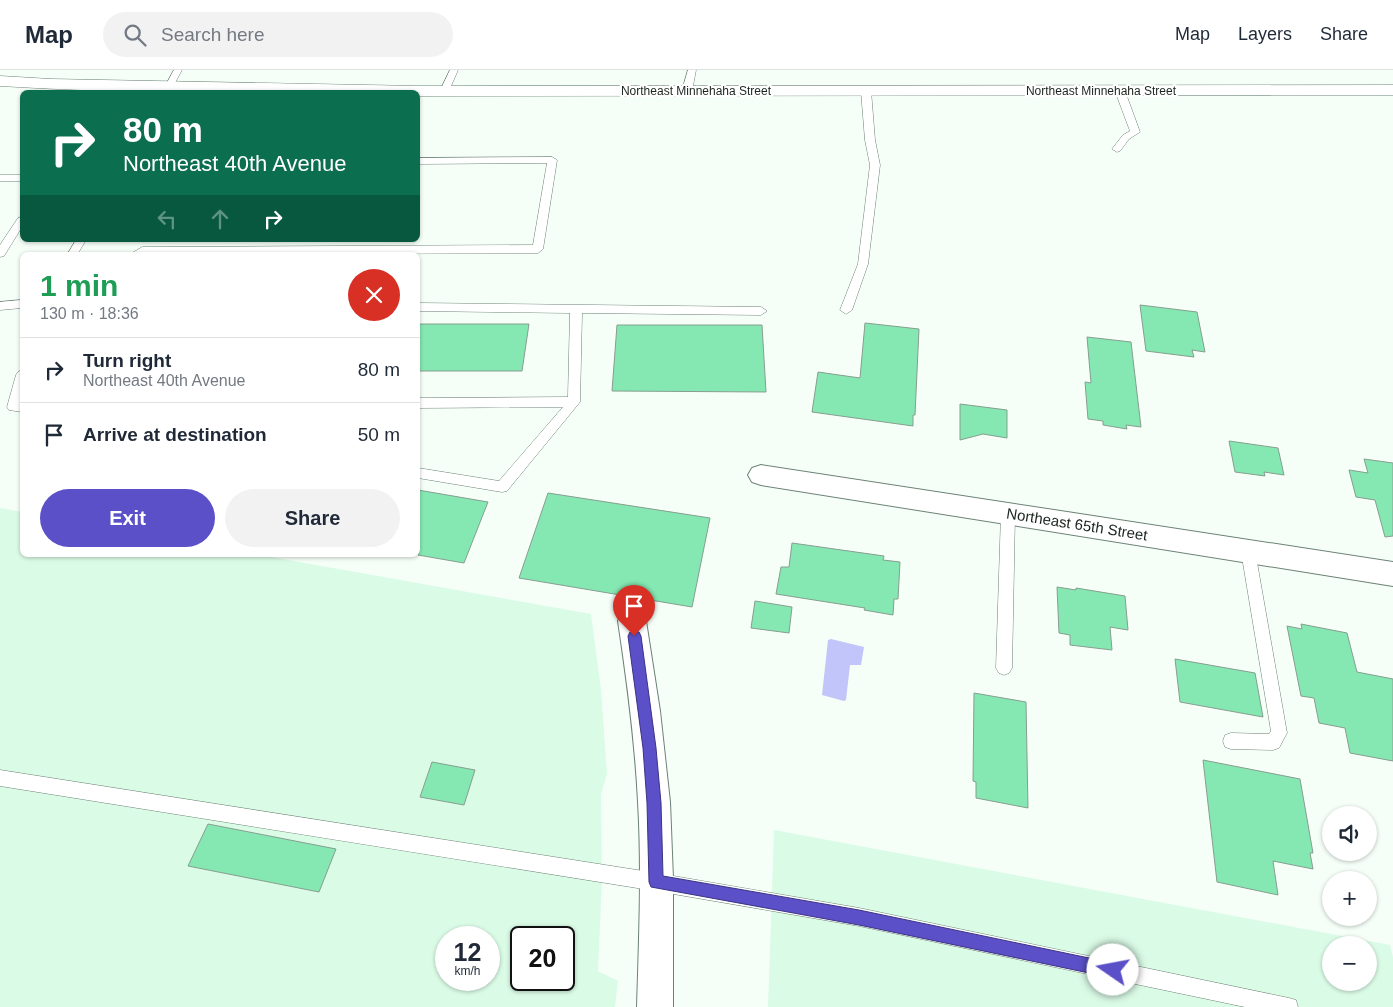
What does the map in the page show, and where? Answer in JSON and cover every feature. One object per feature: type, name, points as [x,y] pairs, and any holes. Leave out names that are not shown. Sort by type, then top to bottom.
[{"type":"main road","name":"Northeast Minnehaha Street","points":[[0,81],[168,89],[306,90]]},
{"type":"main road","name":"Northeast Minnehaha Street","points":[[420,91],[1393,90]]},
{"type":"street","name":"Northeast 65th Street","points":[[761,475],[1393,574]]},
{"type":"street","points":[[632,621],[650,748],[654,803],[656,882],[655,1007]]},
{"type":"lane","points":[[168,89],[178,70]]},
{"type":"lane","points":[[445,91],[454,70]]},
{"type":"lane","points":[[687,91],[692,70]]},
{"type":"lane","points":[[846,310],[863,264],[875,165],[870,140],[866,91]]},
{"type":"lane","points":[[1118,149],[1126,138],[1135,132],[1120,91]]},
{"type":"lane","points":[[238,252],[538,249],[552,160],[420,161]]},
{"type":"lane","points":[[0,178],[20,178]]},
{"type":"lane","points":[[0,253],[20,223]]},
{"type":"lane","points":[[139,252],[146,242]]},
{"type":"lane","points":[[0,306],[20,304]]},
{"type":"lane","points":[[420,307],[760,310]]},
{"type":"lane","points":[[420,473],[502,487],[574,402],[576,309]]},
{"type":"lane","points":[[420,404],[574,402]]},
{"type":"lane","points":[[1004,668],[1008,514]]},
{"type":"lane","points":[[1231,741],[1273,742],[1279,732],[1248,551]]},
{"type":"lane","points":[[0,778],[656,882],[859,917],[1289,1007]]},
{"type":"shaded area","points":[[0,508],[20,512],[20,557],[271,557],[591,614],[601,689],[607,774],[601,794],[602,879],[598,971],[618,981],[615,1007],[0,1007]]},
{"type":"shaded area","points":[[774,830],[1342,936],[1322,936],[1322,991],[1377,991],[1377,943],[1390,945],[1393,957],[1393,1007],[768,1007]]},
{"type":"water","points":[[831,639],[864,647],[861,665],[850,665],[846,700],[844,701],[822,695],[828,640]]},
{"type":"building","points":[[1140,305],[1197,312],[1205,352],[1192,350],[1194,357],[1146,351]]},
{"type":"building","points":[[865,323],[919,329],[913,426],[812,412],[818,372],[860,378]]},
{"type":"building","points":[[420,324],[529,324],[522,371],[420,371]]},
{"type":"building","points":[[617,325],[762,325],[766,392],[612,391]]},
{"type":"building","points":[[1087,337],[1131,342],[1141,427],[1126,425],[1127,429],[1103,425],[1103,421],[1088,419],[1085,382],[1091,383]]},
{"type":"building","points":[[960,404],[1007,410],[1007,438],[983,434],[960,440]]},
{"type":"building","points":[[1229,441],[1278,448],[1284,475],[1264,472],[1265,476],[1235,472]]},
{"type":"building","points":[[1364,459],[1393,463],[1393,536],[1385,537],[1375,500],[1356,497],[1349,470],[1368,473]]},
{"type":"building","points":[[420,490],[488,502],[464,563],[420,555]]},
{"type":"building","points":[[548,493],[710,518],[692,607],[519,578]]},
{"type":"building","points":[[792,543],[884,556],[883,560],[900,562],[898,599],[894,599],[893,615],[864,610],[865,608],[776,594],[781,567],[789,567]]},
{"type":"building","points":[[1057,587],[1076,590],[1076,588],[1125,596],[1128,630],[1110,627],[1112,650],[1070,645],[1070,635],[1059,633]]},
{"type":"building","points":[[755,601],[792,607],[789,633],[751,628]]},
{"type":"building","points":[[1301,624],[1347,633],[1357,672],[1393,679],[1393,761],[1350,753],[1345,728],[1319,723],[1314,698],[1301,696],[1287,626],[1302,629]]},
{"type":"building","points":[[1175,659],[1255,673],[1263,717],[1180,702]]},
{"type":"building","points":[[974,693],[1026,702],[1028,808],[976,798],[976,782],[973,781]]},
{"type":"building","points":[[1203,760],[1300,779],[1313,853],[1310,853],[1313,869],[1273,861],[1278,895],[1217,882]]},
{"type":"building","points":[[432,762],[475,770],[464,805],[420,797]]},
{"type":"building","points":[[208,824],[336,849],[319,892],[188,866]]},
{"type":"route","points":[[634,636],[650,748],[654,803],[656,882],[859,917],[1113,970]]}]
